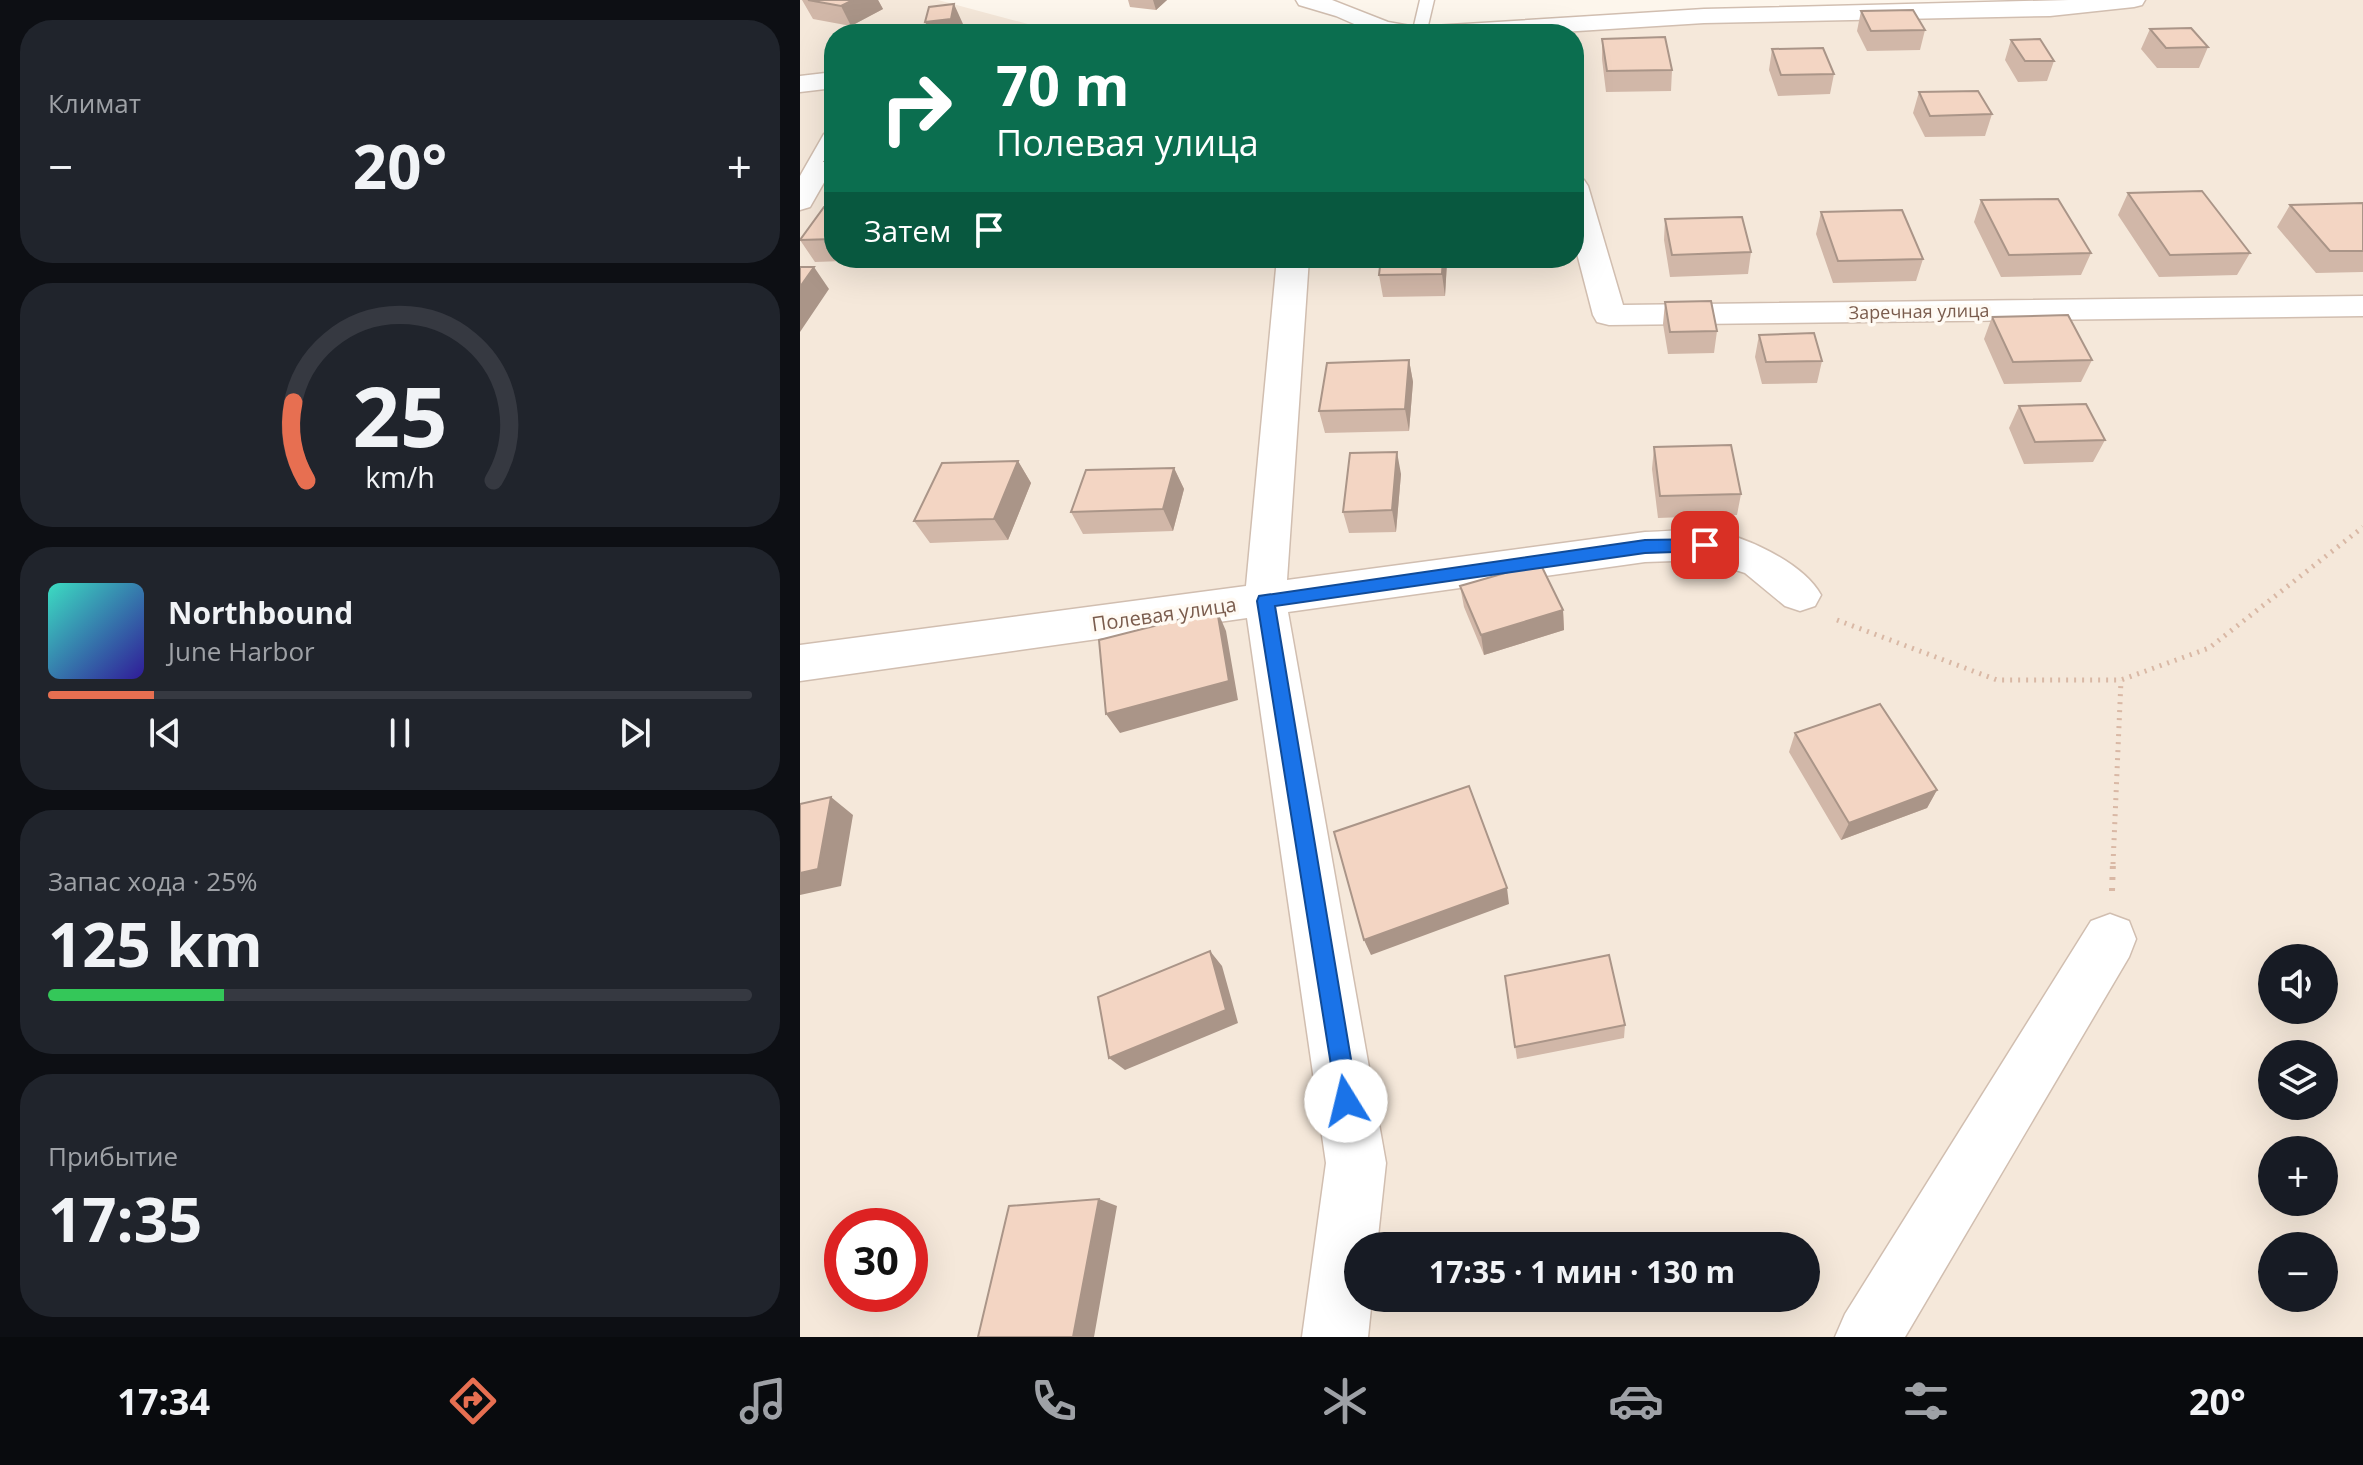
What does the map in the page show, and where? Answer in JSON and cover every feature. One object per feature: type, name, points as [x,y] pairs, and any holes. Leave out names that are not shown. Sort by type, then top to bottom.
[{"type":"street","points":[[1307,0],[1373,24]]},
{"type":"street","points":[[1584,26],[1704,16],[2050,9],[2134,0]]},
{"type":"street","points":[[800,84],[824,81]]},
{"type":"street","points":[[800,201],[824,158]]},
{"type":"street","name":"Заречная улица","points":[[1584,223],[1609,315],[2363,306]]},
{"type":"street","points":[[1292,268],[1265,601],[1356,1163],[1335,1337]]},
{"type":"street","name":"Полевая улица","points":[[800,663],[1645,547],[1705,545],[1759,562],[1800,595]]},
{"type":"street","points":[[1868,1337],[2110,939]]},
{"type":"lane","points":[[1421,24],[1427,0]]},
{"type":"path","points":[[1800,595],[1844,625],[1997,680],[2121,680],[2209,648],[2363,527]]},
{"type":"path","points":[[2110,939],[2121,680]]},
{"type":"shaded area","points":[[800,0],[938,0],[1028,24],[824,24],[824,268],[1584,268],[1584,26],[2134,0],[2363,0],[2363,1337],[800,1337]]},
{"type":"building","points":[[808,0],[853,0],[841,6]]},
{"type":"building","points":[[954,4],[951,19],[925,22],[929,7]]},
{"type":"building","points":[[1913,10],[1925,30],[1871,31],[1861,11]]},
{"type":"building","points":[[2191,28],[2208,47],[2166,48],[2150,29]]},
{"type":"building","points":[[1665,37],[1672,70],[1607,71],[1602,39]]},
{"type":"building","points":[[2040,39],[2054,61],[2025,61],[2011,40]]},
{"type":"building","points":[[1823,48],[1834,74],[1781,75],[1772,49]]},
{"type":"building","points":[[1978,91],[1992,114],[1930,116],[1919,92]]},
{"type":"building","points":[[2202,191],[2250,253],[2170,255],[2128,193]]},
{"type":"building","points":[[2058,199],[2091,253],[2009,255],[1981,200]]},
{"type":"building","points":[[2363,203],[2363,251],[2330,251],[2290,205]]},
{"type":"building","points":[[824,207],[824,239],[800,240]]},
{"type":"building","points":[[1902,210],[1923,259],[1838,261],[1821,212]]},
{"type":"building","points":[[1742,217],[1751,252],[1672,255],[1665,219]]},
{"type":"building","points":[[800,267],[814,267],[800,287]]},
{"type":"building","points":[[1380,268],[1442,268],[1442,274],[1379,275]]},
{"type":"building","points":[[1711,301],[1717,331],[1670,332],[1665,302]]},
{"type":"building","points":[[2068,315],[2092,360],[2013,362],[1992,317]]},
{"type":"building","points":[[1814,333],[1822,361],[1766,362],[1759,335]]},
{"type":"building","points":[[1409,360],[1405,409],[1319,411],[1327,363]]},
{"type":"building","points":[[2086,404],[2105,440],[2035,442],[2019,406]]},
{"type":"building","points":[[1731,445],[1741,494],[1660,496],[1654,447]]},
{"type":"building","points":[[1397,452],[1392,510],[1343,512],[1350,453]]},
{"type":"building","points":[[1018,461],[994,519],[914,521],[942,463]]},
{"type":"building","points":[[1174,468],[1163,509],[1071,512],[1086,470]]},
{"type":"building","points":[[1540,563],[1563,610],[1481,635],[1460,586]]},
{"type":"building","points":[[1217,610],[1229,681],[1106,714],[1099,640]]},
{"type":"building","points":[[1880,704],[1937,790],[1849,823],[1795,733]]},
{"type":"building","points":[[1469,786],[1507,888],[1364,940],[1334,832]]},
{"type":"building","points":[[831,797],[818,869],[800,873],[800,804]]},
{"type":"building","points":[[1210,951],[1226,1010],[1109,1058],[1098,997]]},
{"type":"building","points":[[1609,955],[1625,1025],[1515,1047],[1505,976]]},
{"type":"building","points":[[1099,1199],[1073,1337],[978,1337],[1009,1206]]},
{"type":"route","points":[[1346,1101],[1265,601],[1645,547],[1705,545]]}]
